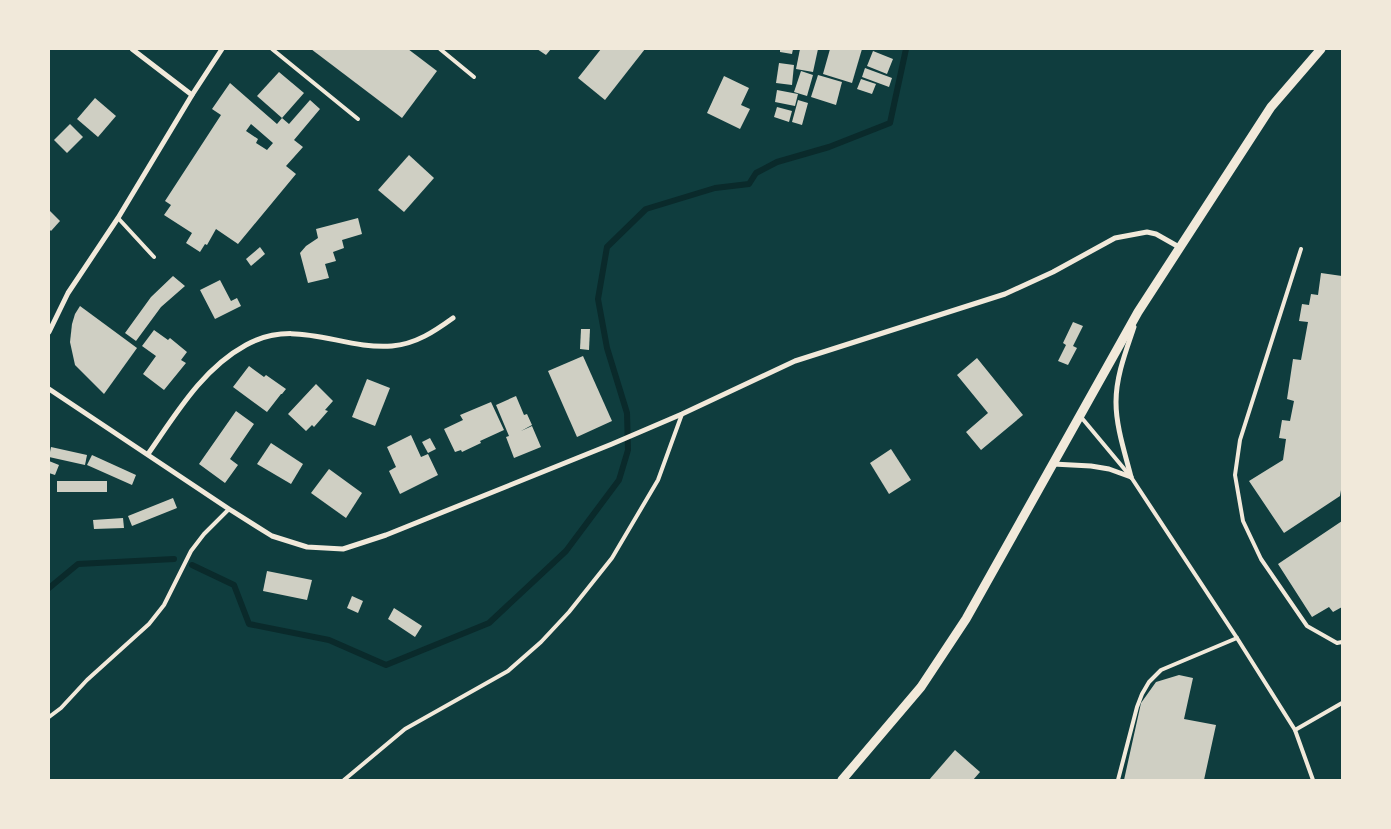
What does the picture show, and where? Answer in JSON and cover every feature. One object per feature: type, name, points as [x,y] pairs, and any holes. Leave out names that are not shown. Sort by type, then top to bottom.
[{"type":"street","points":[[132,49],[192,95]]},
{"type":"street","points":[[49,332],[68,293],[118,218],[222,49]]},
{"type":"street","points":[[842,780],[921,687],[966,619],[1138,312],[1271,107],[1321,49]]},
{"type":"street","points":[[49,389],[229,510],[272,536],[307,547],[343,548],[386,535],[612,444],[682,414],[795,361],[1005,294],[1053,272],[1114,238],[1147,232],[1156,234],[1179,247]]},
{"type":"street","points":[[1131,477],[1119,431],[1116,401],[1120,367],[1138,312]]},
{"type":"street","points":[[148,454],[181,407],[206,376],[234,352],[248,344],[283,333],[297,333],[377,346],[392,346],[415,341],[431,334],[453,318]]},
{"type":"street","points":[[1053,464],[1109,469],[1131,477]]},
{"type":"lane","points":[[272,49],[358,120]]},
{"type":"lane","points":[[440,49],[474,77]]},
{"type":"lane","points":[[118,218],[154,257]]},
{"type":"lane","points":[[1301,249],[1240,440],[1235,474],[1243,521],[1261,559],[1308,626],[1337,643],[1342,642]]},
{"type":"lane","points":[[344,780],[405,729],[508,672],[541,642],[569,612],[616,551],[658,480],[682,414]]},
{"type":"lane","points":[[1079,416],[1131,477],[1237,638],[1295,730],[1314,780]]},
{"type":"lane","points":[[49,717],[61,708],[87,680],[149,624],[164,605],[191,551],[204,534],[229,510]]},
{"type":"lane","points":[[1118,780],[1137,707],[1149,682],[1162,670],[1237,638]]},
{"type":"lane","points":[[1295,730],[1342,702]]},
{"type":"building","points":[[311,49],[408,49],[437,71],[402,118]]},
{"type":"building","points":[[537,49],[551,49],[546,55]]},
{"type":"building","points":[[601,49],[645,49],[605,100],[578,78]]},
{"type":"building","points":[[780,49],[793,49],[792,54],[780,52]]},
{"type":"building","points":[[800,49],[818,49],[813,72],[796,69]]},
{"type":"building","points":[[830,49],[862,49],[852,83],[823,74]]},
{"type":"building","points":[[873,51],[893,59],[887,74],[867,66]]},
{"type":"building","points":[[779,63],[794,65],[792,85],[776,83]]},
{"type":"building","points":[[865,68],[892,78],[889,87],[862,77]]},
{"type":"building","points":[[801,71],[813,75],[807,96],[794,92]]},
{"type":"building","points":[[279,72],[304,93],[282,118],[257,96]]},
{"type":"building","points":[[818,75],[842,82],[836,105],[811,97]]},
{"type":"building","points":[[724,76],[749,88],[741,105],[750,109],[740,129],[707,113]]},
{"type":"building","points":[[861,79],[876,84],[872,94],[857,89]]},
{"type":"building","points":[[230,83],[277,124],[282,118],[289,124],[310,100],[320,109],[294,140],[303,147],[286,166],[296,174],[238,244],[216,229],[207,245],[205,244],[200,252],[186,243],[192,233],[164,215],[171,205],[165,201],[221,115],[212,109]],"holes":[[[251,124],[273,143],[267,150],[256,143],[258,139],[246,131]]]},
{"type":"building","points":[[777,90],[798,94],[795,106],[775,102]]},
{"type":"building","points":[[95,98],[116,116],[98,137],[77,119]]},
{"type":"building","points":[[798,100],[808,103],[802,125],[792,122]]},
{"type":"building","points":[[777,107],[792,111],[789,122],[774,117]]},
{"type":"building","points":[[70,124],[83,137],[67,153],[54,140]]},
{"type":"building","points":[[409,155],[434,178],[404,212],[378,190]]},
{"type":"building","points":[[49,210],[60,221],[51,231],[49,229]]},
{"type":"building","points":[[358,218],[362,234],[342,240],[344,248],[333,252],[336,261],[325,264],[329,278],[308,283],[300,253],[306,246],[318,238],[316,229]]},
{"type":"building","points":[[260,247],[265,254],[251,266],[246,259]]},
{"type":"building","points":[[1321,273],[1342,276],[1342,484],[1340,496],[1284,533],[1249,481],[1283,460],[1286,439],[1279,438],[1282,420],[1290,421],[1294,401],[1287,399],[1293,359],[1301,360],[1308,322],[1299,321],[1302,304],[1309,305],[1311,294],[1318,295]]},
{"type":"building","points":[[173,276],[185,286],[161,307],[136,341],[125,333],[151,297]]},
{"type":"building","points":[[220,280],[231,301],[237,298],[241,306],[215,319],[200,290]]},
{"type":"building","points":[[80,306],[137,348],[104,394],[75,365],[70,342],[72,324]]},
{"type":"building","points":[[1073,322],[1083,326],[1073,346],[1077,348],[1068,365],[1058,361],[1066,345],[1063,343]]},
{"type":"building","points":[[581,329],[590,329],[589,350],[580,349]]},
{"type":"building","points":[[154,330],[168,340],[170,338],[187,352],[181,360],[186,363],[164,390],[143,374],[156,356],[142,346]]},
{"type":"building","points":[[583,356],[612,421],[577,437],[548,371]]},
{"type":"building","points":[[977,358],[1023,415],[981,450],[966,432],[988,413],[957,375]]},
{"type":"building","points":[[249,366],[286,389],[267,412],[233,387]]},
{"type":"building","points":[[367,379],[390,388],[375,426],[352,417]]},
{"type":"building","points":[[316,384],[333,401],[325,410],[328,411],[314,427],[312,425],[306,431],[288,414]]},
{"type":"building","points":[[516,396],[524,415],[527,414],[532,425],[521,431],[532,426],[541,447],[514,458],[506,437],[509,436],[496,405]]},
{"type":"building","points":[[491,402],[504,430],[462,452],[461,450],[455,452],[444,429],[463,420],[460,415]]},
{"type":"building","points":[[236,411],[254,424],[230,459],[238,465],[225,483],[199,464]]},
{"type":"building","points":[[411,435],[421,457],[428,454],[438,475],[400,494],[389,471],[396,467],[387,447]]},
{"type":"building","points":[[430,438],[436,449],[428,453],[422,442]]},
{"type":"building","points":[[271,443],[303,464],[291,484],[257,464]]},
{"type":"building","points":[[51,447],[87,455],[85,465],[49,457]]},
{"type":"building","points":[[891,449],[911,480],[889,494],[870,463]]},
{"type":"building","points":[[92,455],[136,475],[132,485],[87,465]]},
{"type":"building","points":[[49,461],[59,465],[55,475],[49,473]]},
{"type":"building","points":[[329,469],[362,493],[346,518],[311,493]]},
{"type":"building","points":[[57,481],[107,481],[107,492],[57,492]]},
{"type":"building","points":[[173,498],[177,508],[132,526],[128,516]]},
{"type":"building","points":[[123,518],[124,528],[94,529],[93,520]]},
{"type":"building","points":[[1342,521],[1342,607],[1333,612],[1329,607],[1312,617],[1278,564]]},
{"type":"building","points":[[267,571],[312,580],[307,600],[263,591]]},
{"type":"building","points":[[352,596],[363,601],[358,613],[347,608]]},
{"type":"building","points":[[394,608],[422,626],[415,637],[388,619]]},
{"type":"building","points":[[1179,675],[1193,678],[1184,719],[1216,725],[1204,780],[1124,780],[1141,703],[1156,682]]},
{"type":"building","points":[[955,750],[980,772],[973,780],[929,780]]},
{"type":"waterway","points":[[192,565],[234,585],[249,624],[329,640],[386,665],[489,623],[566,551],[619,480],[628,450],[627,413],[607,348],[598,299],[607,247],[646,209],[715,188],[749,184],[756,173],[777,162],[829,147],[890,123],[906,49]]},
{"type":"waterway","points":[[49,588],[78,564],[174,559]]}]
